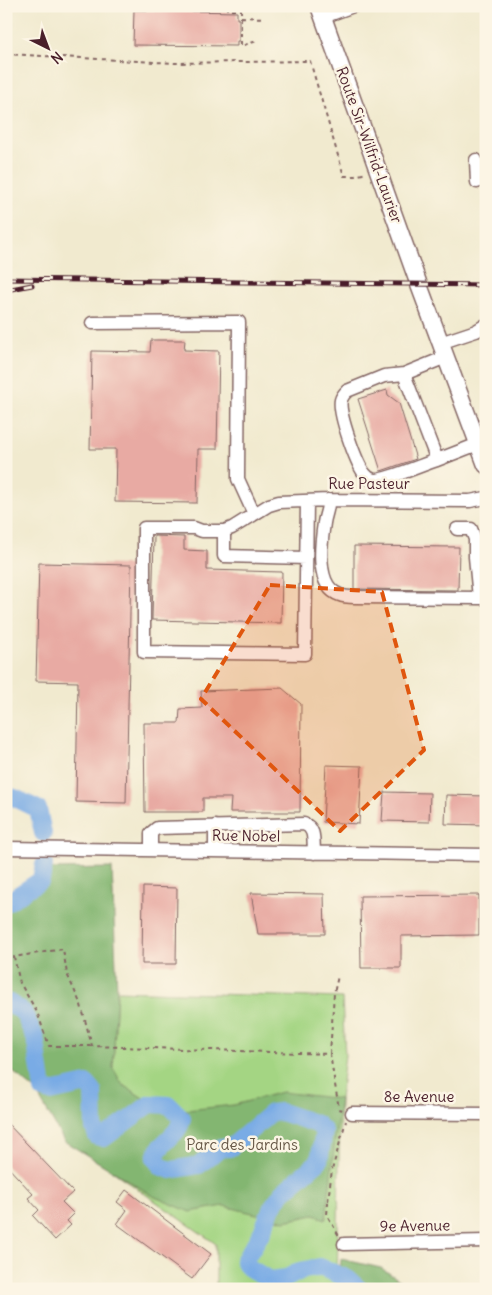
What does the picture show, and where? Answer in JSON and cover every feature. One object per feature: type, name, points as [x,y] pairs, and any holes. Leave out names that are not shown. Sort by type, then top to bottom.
[{"type":"main road","name":"Route Sir-Wilfrid-Laurier","points":[[321,12],[486,464]]},
{"type":"street","points":[[321,12],[353,6]]},
{"type":"street","points":[[476,160],[476,182]]},
{"type":"street","points":[[92,324],[239,322],[238,479],[254,514]]},
{"type":"street","points":[[478,444],[437,460],[372,480],[362,470],[344,423],[340,403],[343,395],[348,391],[384,376],[404,374],[443,350],[482,331]]},
{"type":"street","points":[[404,374],[437,460]]},
{"type":"street","name":"Rue Pasteur","points":[[224,531],[274,503],[328,500],[470,501],[486,498]]},
{"type":"street","points":[[328,500],[324,525],[322,572],[334,593],[344,596],[483,598],[475,557],[475,539],[471,528],[457,529]]},
{"type":"street","points":[[306,558],[224,556],[224,531],[202,531],[194,528],[144,528],[144,652],[305,654],[307,501]]},
{"type":"street","points":[[151,850],[151,833],[158,828],[304,824],[311,827],[313,831],[314,853]]},
{"type":"street","points":[[215,826],[215,851]]},
{"type":"street","name":"Rue Nobel","points":[[6,848],[486,855]]},
{"type":"street","name":"8e Avenue","points":[[352,1113],[486,1114]]},
{"type":"street","name":"9e Avenue","points":[[344,1244],[486,1241]]},
{"type":"path","points":[[228,6],[228,10],[241,10],[241,46],[257,41]]},
{"type":"path","points":[[241,17],[264,18]]},
{"type":"path","points":[[6,54],[174,64],[310,61],[344,176],[355,176],[377,169]]},
{"type":"path","points":[[92,1046],[81,1005],[67,974],[62,949],[14,956],[20,983],[37,1012],[49,1046],[330,1054]]},
{"type":"path","points":[[338,976],[334,993],[330,1054],[339,1109],[352,1113],[346,1122],[332,1170],[327,1216],[344,1244]]},
{"type":"highlighted area","points":[[270,585],[382,592],[424,750],[340,831],[201,699]]},
{"type":"green space","points":[[112,868],[117,991],[113,1068],[122,1084],[149,1102],[187,1110],[234,1105],[282,1092],[340,1099],[326,1219],[314,1215],[285,1221],[224,1206],[190,1212],[155,1197],[64,1141],[35,1090],[6,1066],[6,908],[48,869]]},
{"type":"green space","name":"Parc des Jardins","points":[[117,991],[342,998],[345,1055],[340,1099],[337,1289],[216,1289],[216,1244],[111,1170]]},
{"type":"green space","points":[[341,1259],[381,1268],[413,1289],[339,1289]]},
{"type":"building","points":[[134,10],[237,12],[237,19],[239,19],[239,41],[237,41],[237,46],[133,45]]},
{"type":"building","points":[[151,340],[185,340],[184,350],[219,351],[217,449],[198,449],[197,503],[115,502],[116,449],[90,449],[92,351],[150,352]]},
{"type":"building","points":[[387,390],[388,395],[399,403],[416,459],[381,471],[358,399]]},
{"type":"building","points":[[154,536],[184,537],[184,550],[207,551],[207,570],[282,572],[281,623],[152,620]]},
{"type":"building","points":[[354,546],[459,547],[458,590],[354,589]]},
{"type":"building","points":[[39,563],[131,565],[126,803],[76,802],[78,682],[36,681]]},
{"type":"building","points":[[282,688],[301,704],[300,812],[230,812],[231,798],[203,798],[203,812],[145,812],[144,723],[179,723],[180,709],[202,708],[201,691]]},
{"type":"building","points":[[326,765],[362,766],[359,824],[323,822]]},
{"type":"building","points":[[384,792],[430,793],[429,822],[382,821]]},
{"type":"building","points":[[446,795],[486,796],[486,825],[445,824]]},
{"type":"building","points":[[143,887],[177,888],[176,964],[142,964]]},
{"type":"building","points":[[251,893],[324,894],[325,934],[258,934]]},
{"type":"building","points":[[479,895],[479,935],[401,936],[401,968],[361,968],[360,896]]},
{"type":"building","points":[[6,1122],[73,1192],[62,1202],[74,1214],[67,1221],[71,1225],[55,1240],[33,1216],[39,1210],[28,1198],[33,1194],[6,1165]]},
{"type":"building","points":[[126,1190],[211,1254],[192,1279],[117,1224],[127,1210],[117,1202]]},
{"type":"waterway","points":[[6,796],[15,798],[38,809],[43,833]]},
{"type":"waterway","points":[[6,903],[41,880],[44,865]]},
{"type":"waterway","points":[[6,1004],[10,1003],[23,1012],[35,1037],[43,1090],[51,1092],[87,1084],[93,1091],[94,1128],[97,1136],[104,1138],[150,1104],[169,1105],[182,1118],[177,1130],[157,1152],[155,1158],[162,1167],[171,1170],[199,1165],[221,1147],[230,1148],[271,1113],[281,1112],[317,1124],[324,1131],[319,1161],[283,1192],[272,1207],[262,1232],[244,1261],[248,1267],[269,1280],[287,1278],[300,1271],[320,1267],[348,1279],[359,1289]]},
{"type":"railway","points":[[6,279],[486,285]]},
{"type":"railway","points":[[6,290],[32,285]]}]
